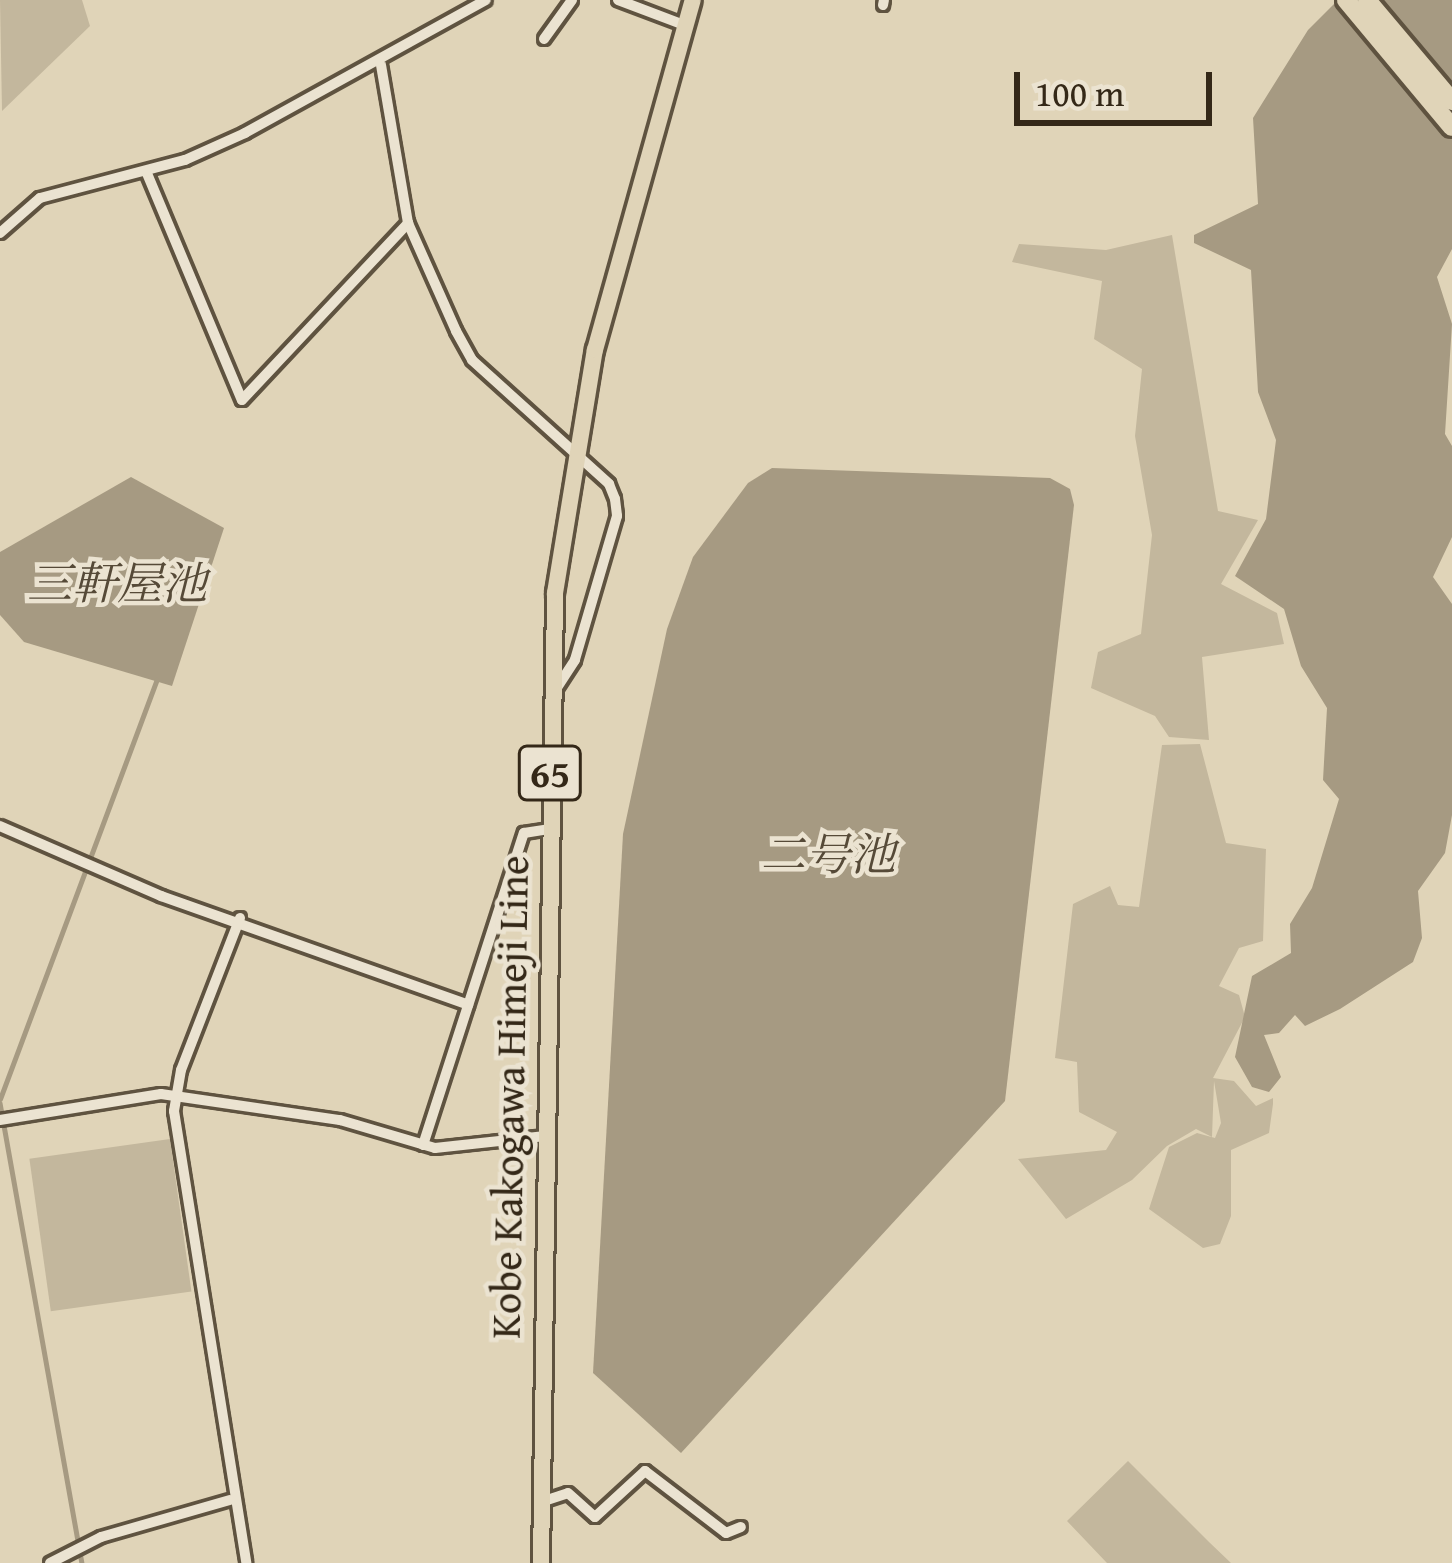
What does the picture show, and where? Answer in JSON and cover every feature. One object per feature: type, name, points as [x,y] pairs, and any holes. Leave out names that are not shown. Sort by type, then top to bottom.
[{"type":"highway","points":[[1346,0],[1452,127]]},
{"type":"highway","points":[[1367,0],[1452,100]]},
{"type":"main road","name":"Kobe Kakogawa Himeji Line","points":[[541,1563],[555,593],[576,454],[616,269],[693,0]]},
{"type":"street","points":[[0,233],[40,198],[215,148],[381,65],[486,0]]},
{"type":"street","points":[[544,39],[572,0]]},
{"type":"street","points":[[618,0],[684,25]]},
{"type":"street","points":[[381,65],[409,223],[472,360],[609,484],[617,516],[575,659],[553,696]]},
{"type":"street","points":[[146,171],[242,400],[409,223]]},
{"type":"street","points":[[0,826],[161,896],[240,918],[468,1005]]},
{"type":"street","points":[[423,1145],[524,833],[549,829]]},
{"type":"street","points":[[240,918],[175,1095],[230,1500],[246,1563]]},
{"type":"street","points":[[0,1120],[175,1095],[340,1120],[423,1145],[544,1136]]},
{"type":"street","points":[[542,1502],[568,1493],[596,1517],[645,1471],[726,1534],[742,1526]]},
{"type":"street","points":[[50,1563],[101,1537],[230,1500]]},
{"type":"shaded area","points":[[0,0],[82,0],[90,26],[2,111]]},
{"type":"shaded area","points":[[1172,235],[1218,511],[1258,520],[1221,584],[1277,613],[1284,644],[1202,657],[1209,740],[1169,737],[1155,716],[1091,688],[1098,652],[1141,634],[1152,535],[1135,436],[1142,369],[1094,339],[1102,281],[1012,262],[1019,244],[1106,250]]},
{"type":"shaded area","points":[[1200,744],[1226,843],[1266,849],[1263,941],[1239,948],[1219,986],[1239,995],[1245,1017],[1213,1078],[1234,1081],[1256,1106],[1273,1098],[1269,1133],[1231,1150],[1231,1216],[1220,1244],[1203,1248],[1149,1209],[1169,1147],[1197,1133],[1215,1138],[1221,1123],[1214,1081],[1212,1137],[1196,1129],[1167,1146],[1132,1180],[1066,1219],[1018,1159],[1106,1150],[1117,1132],[1079,1112],[1077,1062],[1055,1058],[1073,904],[1110,886],[1118,905],[1139,907],[1162,745]]},
{"type":"shaded area","points":[[170,1139],[191,1292],[51,1311],[29,1159]]},
{"type":"shaded area","points":[[1128,1461],[1231,1563],[1107,1563],[1067,1521]]},
{"type":"water","points":[[1338,0],[1452,0],[1452,249],[1437,277],[1452,324],[1445,434],[1452,446],[1452,537],[1433,577],[1452,604],[1452,815],[1445,853],[1418,891],[1422,938],[1413,962],[1340,1009],[1305,1026],[1295,1015],[1279,1033],[1264,1035],[1281,1077],[1269,1092],[1252,1087],[1235,1057],[1252,976],[1291,953],[1290,924],[1312,888],[1339,799],[1323,780],[1327,708],[1301,666],[1284,609],[1235,576],[1266,519],[1276,440],[1258,392],[1251,270],[1194,243],[1194,235],[1258,204],[1253,118],[1308,30]]},
{"type":"water","name":"二号池","points":[[772,468],[1050,478],[1070,489],[1074,505],[1005,1101],[681,1453],[593,1373],[623,834],[667,629],[693,557],[748,483]]},
{"type":"water","name":"三軒屋池","points":[[131,477],[224,528],[172,686],[24,642],[0,615],[0,552]]},
{"type":"waterway","points":[[0,1099],[157,680]]},
{"type":"waterway","points":[[0,1103],[82,1563]]}]
